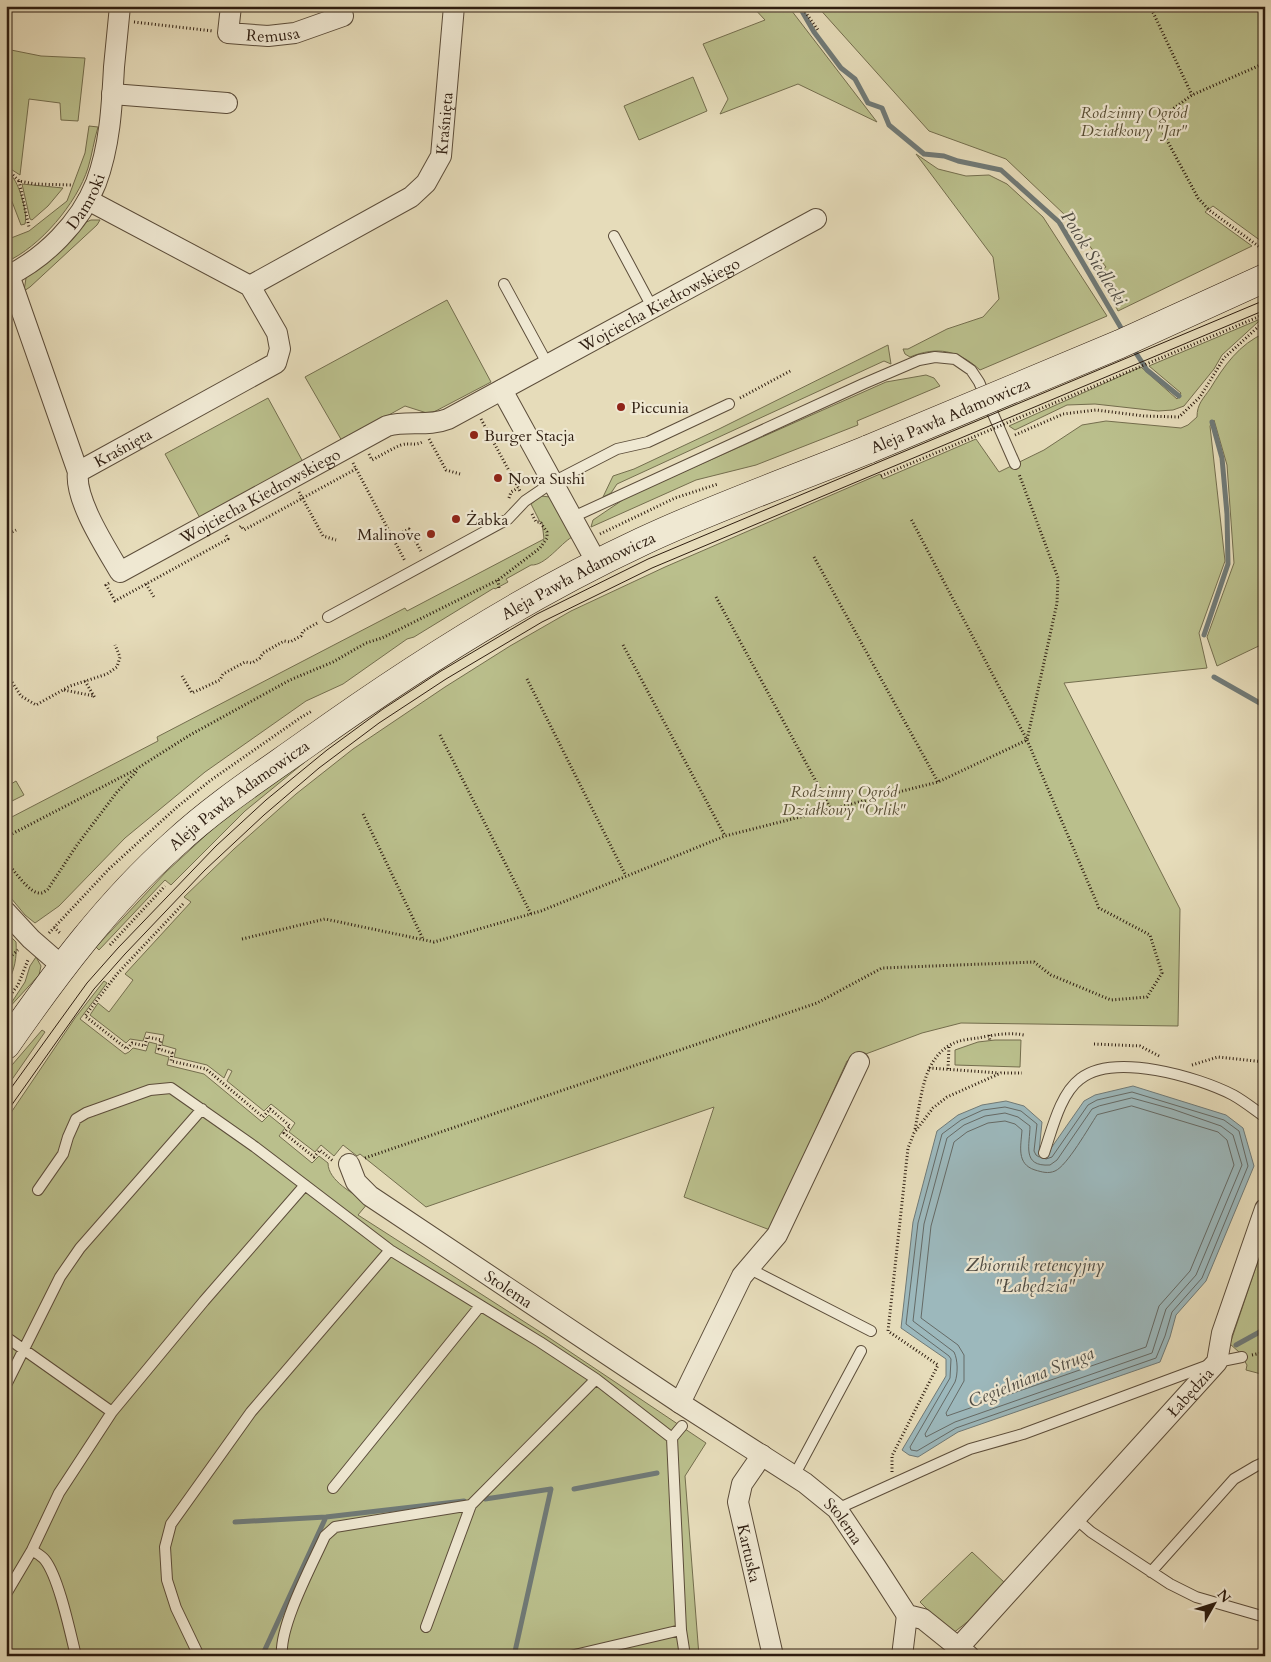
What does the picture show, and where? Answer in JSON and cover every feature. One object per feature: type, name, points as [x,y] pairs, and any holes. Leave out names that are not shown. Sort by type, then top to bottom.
[{"type":"main road","name":"Aleja Pawła Adamowicza","points":[[6,1045],[62,966],[132,886],[173,844],[222,804],[350,713],[470,633],[597,563],[684,522],[869,449],[1120,344],[1265,278]]},
{"type":"street","name":"Remusa","points":[[230,6],[228,33],[268,36],[295,34],[343,16]]},
{"type":"street","name":"Kraśnięta","points":[[8,276],[78,472],[276,363],[280,349],[276,333],[250,286],[411,197],[426,183],[441,156],[454,6]]},
{"type":"street","name":"Damroki","points":[[8,276],[25,267],[51,246],[66,231],[88,200],[102,164],[126,14]]},
{"type":"street","points":[[112,94],[227,103]]},
{"type":"street","points":[[88,200],[250,286]]},
{"type":"street","name":"Wojciecha Kiedrowskiego","points":[[78,472],[76,482],[83,502],[120,572],[387,426],[404,423],[441,422],[816,219]]},
{"type":"street","points":[[502,390],[597,563]]},
{"type":"street","points":[[6,912],[31,939],[62,966]]},
{"type":"street","points":[[680,1403],[742,1276],[777,1234],[859,1062]]},
{"type":"street","name":"Stolema","points":[[357,1161],[356,1182],[370,1196],[680,1403],[805,1482],[836,1510],[876,1567],[907,1616]]},
{"type":"street","name":"Łabędzia","points":[[964,1652],[1076,1519],[1217,1362],[1222,1333],[1265,1209]]},
{"type":"street","name":"Kartuska","points":[[762,1455],[742,1484],[738,1502],[773,1656]]},
{"type":"street","points":[[902,1656],[907,1616],[922,1619],[964,1652]]},
{"type":"lane","points":[[614,236],[652,307]]},
{"type":"lane","points":[[504,284],[548,365]]},
{"type":"lane","points":[[573,517],[863,384],[919,360],[936,357],[955,359],[971,370],[979,382],[1015,464]]},
{"type":"lane","points":[[328,617],[508,519],[525,502],[553,482],[617,448],[648,442],[729,404]]},
{"type":"lane","points":[[1044,1153],[1065,1094],[1080,1078],[1099,1068],[1130,1068],[1166,1072],[1198,1080],[1234,1096],[1265,1117]]},
{"type":"lane","points":[[38,1190],[63,1154],[76,1119],[86,1113],[150,1090],[171,1088],[255,1147],[390,1250],[596,1379],[672,1438]]},
{"type":"lane","points":[[6,1385],[60,1277],[80,1248],[202,1109]]},
{"type":"lane","points":[[6,1594],[32,1550],[59,1492],[112,1412],[204,1301],[305,1185]]},
{"type":"lane","points":[[200,1656],[176,1608],[168,1580],[165,1547],[171,1524],[251,1412],[390,1250]]},
{"type":"lane","points":[[748,1268],[871,1331]]},
{"type":"lane","points":[[333,1488],[480,1306]]},
{"type":"lane","points":[[6,1337],[112,1412]]},
{"type":"lane","points":[[794,1476],[861,1351]]},
{"type":"lane","points":[[836,1510],[970,1449],[1023,1434],[1217,1362],[1242,1357]]},
{"type":"lane","points":[[426,1627],[471,1505],[596,1379]]},
{"type":"lane","points":[[682,1426],[672,1438],[680,1630],[685,1656]]},
{"type":"lane","points":[[1151,1572],[1234,1479],[1265,1462]]},
{"type":"lane","points":[[282,1656],[287,1622],[325,1536],[335,1527],[471,1505]]},
{"type":"lane","points":[[1076,1519],[1091,1532],[1151,1572],[1196,1598],[1265,1616]]},
{"type":"lane","points":[[32,1550],[44,1559],[52,1574],[65,1613],[76,1656]]},
{"type":"lane","points":[[570,1656],[680,1630]]},
{"type":"path","points":[[801,6],[818,30]]},
{"type":"path","points":[[1150,6],[1192,95]]},
{"type":"path","points":[[126,14],[228,33]]},
{"type":"path","points":[[1265,63],[1192,95],[1163,116],[1162,131],[1198,198],[1209,210],[1265,251]]},
{"type":"path","points":[[13,175],[19,181],[29,227]]},
{"type":"path","points":[[19,181],[35,184],[71,185]]},
{"type":"path","points":[[882,476],[1265,314]]},
{"type":"path","points":[[1005,439],[1063,414],[1096,410],[1144,416],[1179,417],[1200,397],[1224,358],[1258,327],[1265,325]]},
{"type":"path","points":[[729,404],[792,370]]},
{"type":"path","points":[[480,416],[519,489],[511,492],[509,499],[504,504]]},
{"type":"path","points":[[429,438],[446,470],[460,474]]},
{"type":"path","points":[[353,463],[411,572]]},
{"type":"path","points":[[1015,464],[1058,578],[1057,603],[1027,740]]},
{"type":"path","points":[[241,526],[244,530],[356,469]]},
{"type":"path","points":[[516,484],[531,476]]},
{"type":"path","points":[[292,478],[323,536],[336,540]]},
{"type":"path","points":[[357,1161],[817,1003],[882,968],[1034,962],[1050,975],[1111,1000],[1147,997],[1162,972],[1150,936],[1099,908],[1027,740],[911,520]]},
{"type":"path","points":[[6,837],[142,765],[190,735],[290,680],[333,662],[366,643],[382,638],[498,580],[540,548],[547,538],[547,532],[540,522],[536,522]]},
{"type":"path","points":[[393,537],[409,529],[428,563]]},
{"type":"path","points":[[6,535],[10,531],[16,530]]},
{"type":"path","points":[[814,557],[938,782]]},
{"type":"path","points":[[498,580],[499,589]]},
{"type":"path","points":[[146,584],[154,597]]},
{"type":"path","points":[[716,597],[831,809]]},
{"type":"path","points":[[182,676],[192,693],[220,680],[223,674],[245,662],[252,663],[260,658],[262,653],[284,641],[290,642],[301,636],[303,631],[328,617]]},
{"type":"path","points":[[623,644],[725,836]]},
{"type":"path","points":[[6,685],[12,682],[21,696],[36,705],[63,690],[107,674],[117,667],[120,657],[115,645]]},
{"type":"path","points":[[527,679],[626,876]]},
{"type":"path","points":[[63,690],[94,697],[85,681]]},
{"type":"path","points":[[440,735],[531,914]]},
{"type":"path","points":[[242,940],[325,919],[434,942],[531,914],[725,836],[938,782],[1027,740]]},
{"type":"path","points":[[6,861],[18,877],[36,893],[42,893],[48,889],[76,845],[142,765]]},
{"type":"path","points":[[363,814],[423,940]]},
{"type":"path","points":[[107,949],[165,886]]},
{"type":"path","points":[[184,904],[114,978],[85,1016],[126,1049],[132,1043],[145,1046],[147,1037],[161,1040],[159,1049],[172,1053],[171,1061],[206,1069],[263,1117],[270,1109],[290,1126],[284,1133],[314,1157],[320,1150],[328,1158]]},
{"type":"path","points":[[54,927],[61,934]]},
{"type":"path","points":[[6,956],[10,957],[15,951],[23,948]]},
{"type":"path","points":[[6,1001],[18,985],[28,958]]},
{"type":"path","points":[[111,975],[114,978]]},
{"type":"path","points":[[892,1485],[892,1456],[938,1365],[888,1331],[908,1148],[914,1132],[930,1068],[934,1059],[952,1043],[989,1036],[1024,1035]]},
{"type":"path","points":[[989,1036],[990,1041]]},
{"type":"path","points":[[1094,1044],[1140,1046],[1163,1059]]},
{"type":"path","points":[[948,1069],[949,1046]]},
{"type":"path","points":[[1185,1068],[1218,1057],[1265,1062]]},
{"type":"path","points":[[930,1068],[1022,1073]]},
{"type":"path","points":[[914,1132],[933,1108],[947,1097],[1001,1073]]},
{"type":"green space","points":[[752,6],[788,6],[877,122],[798,84],[720,114],[728,99],[703,44],[765,20]]},
{"type":"green space","name":"Rodzinny Ogród Działkowy \"Jar\"","points":[[817,6],[1265,6],[1265,240],[1261,241],[1213,206],[1205,212],[1252,246],[1118,311],[1099,272],[1106,267],[1066,216],[1006,159],[929,131]]},
{"type":"green space","points":[[10,24],[11,50],[41,56],[85,58],[78,121],[61,120],[60,103],[29,99],[20,175],[6,166],[6,25]]},
{"type":"green space","points":[[693,77],[707,111],[639,140],[624,106]]},
{"type":"green space","points":[[89,126],[98,127],[88,168],[75,195],[56,222],[44,235],[32,246],[6,262],[6,240],[29,231],[67,201],[85,153]]},
{"type":"green space","points":[[916,154],[938,169],[966,176],[989,175],[1007,184],[1043,217],[1107,316],[980,370],[964,358],[947,352],[929,352],[910,357],[905,354],[903,349],[908,349],[947,329],[983,317],[999,299],[993,257]]},
{"type":"green space","points":[[11,175],[20,191],[24,206],[26,219],[25,224],[21,225],[6,186],[6,177]]},
{"type":"green space","points":[[22,184],[63,188],[48,206],[32,220],[30,219]]},
{"type":"green space","points":[[91,220],[100,220],[97,225],[24,291],[26,278],[30,273],[84,223]]},
{"type":"green space","points":[[447,300],[491,382],[430,414],[405,406],[342,441],[305,377]]},
{"type":"green space","points":[[1265,317],[1265,320],[1258,322],[1222,355],[1214,369],[1184,406],[1173,410],[1158,411],[1095,404],[1067,405],[1015,430],[1009,426],[1141,367],[1177,399],[1181,393],[1149,366]]},
{"type":"green space","name":"Rodzinny Ogród Działkowy \"Orlik\"","points":[[1265,333],[1265,643],[1217,666],[1207,637],[1234,563],[1227,465],[1214,420],[1210,426],[1225,561],[1199,633],[1207,668],[1064,683],[1180,909],[1178,1026],[961,1023],[922,1033],[847,1061],[770,1230],[684,1197],[714,1107],[426,1207],[360,1154],[357,1156],[343,1145],[334,1156],[321,1145],[315,1152],[289,1132],[295,1123],[271,1104],[264,1111],[227,1081],[232,1071],[228,1069],[224,1078],[207,1065],[174,1057],[176,1049],[162,1045],[164,1035],[146,1032],[143,1041],[130,1039],[126,1043],[90,1015],[98,1003],[109,1012],[133,980],[125,974],[191,902],[184,897],[296,794],[353,749],[510,646],[571,611],[665,567],[880,474],[883,479],[976,439],[999,472],[1044,450],[1082,425],[1106,421],[1181,428],[1197,417],[1201,402],[1233,356],[1247,343]]},
{"type":"green space","points":[[888,345],[891,364],[884,361],[617,484],[611,493],[603,497],[613,476],[634,469],[719,429]]},
{"type":"green space","points":[[926,375],[934,378],[940,386],[857,421],[858,425],[756,465],[696,480],[591,527],[593,520],[627,497],[886,382]]},
{"type":"green space","points":[[268,398],[303,462],[200,518],[165,454]]},
{"type":"green space","points":[[541,496],[550,497],[572,537],[542,562],[531,565],[506,579],[508,582],[494,588],[414,637],[407,639],[343,684],[306,701],[205,772],[125,838],[59,906],[35,923],[25,915],[6,892],[6,820],[158,741],[157,737],[405,608],[407,611],[544,539],[542,522],[540,522],[531,504]]},
{"type":"green space","points":[[311,757],[245,811],[171,885],[165,880],[99,950],[96,947],[166,872],[218,824],[280,774]]},
{"type":"green space","points":[[16,781],[24,795],[6,804],[6,787]]},
{"type":"green space","points":[[6,932],[16,942],[16,959],[6,985]]},
{"type":"green space","points":[[36,957],[41,966],[39,975],[6,1011],[25,982],[30,966]]},
{"type":"green space","points":[[104,981],[107,983],[80,1019],[125,1054],[133,1048],[146,1051],[149,1042],[157,1044],[155,1053],[169,1057],[167,1065],[204,1074],[262,1122],[269,1115],[285,1128],[279,1136],[312,1163],[319,1156],[328,1163],[332,1176],[337,1181],[368,1203],[358,1215],[548,1337],[706,1443],[685,1476],[699,1656],[6,1656],[6,1120],[75,1018]]},
{"type":"green space","points":[[42,1030],[45,1032],[6,1088],[6,1072]]},
{"type":"green space","points":[[1021,1040],[1020,1067],[955,1065],[955,1050],[978,1042]]},
{"type":"green space","points":[[1265,1240],[1265,1375],[1246,1370],[1247,1365],[1239,1352],[1230,1344]]},
{"type":"green space","points":[[972,1552],[1005,1583],[976,1615],[952,1634],[920,1602]]},
{"type":"water","name":"Zbiornik retencyjny \"Łabędzia\"","points":[[1133,1086],[1226,1115],[1243,1128],[1254,1166],[1206,1281],[1176,1315],[1160,1362],[958,1432],[918,1457],[909,1455],[902,1450],[946,1376],[946,1359],[901,1328],[913,1222],[937,1131],[958,1115],[982,1105],[1006,1101],[1024,1106],[1042,1122],[1039,1152],[1047,1154],[1084,1101],[1095,1095]]},
{"type":"waterway","name":"Potok Siedlecki","points":[[799,6],[814,32],[841,68],[855,79],[868,103],[882,108],[889,125],[924,154],[944,156],[958,161],[1001,170],[1059,222],[1124,333]]},
{"type":"waterway","name":"Potok Siedlecki","points":[[1132,347],[1147,370],[1179,396]]},
{"type":"waterway","name":"Potok Siedlecki","points":[[1204,635],[1228,564],[1227,514],[1222,458],[1212,422]]},
{"type":"waterway","name":"Potok Siedlecki","points":[[1214,677],[1265,706]]},
{"type":"waterway","name":"Cegielniana Struga","points":[[1236,1345],[1265,1329]]},
{"type":"waterway","name":"Cegielniana Struga","points":[[574,1489],[657,1473]]},
{"type":"waterway","points":[[485,1499],[551,1489],[514,1656]]},
{"type":"waterway","name":"Cegielniana Struga","points":[[235,1522],[326,1517],[464,1501]]},
{"type":"waterway","name":"Cegielniana Struga","points":[[262,1656],[326,1517]]},
{"type":"tram line","points":[[6,1095],[87,983],[216,846],[266,800],[327,750],[383,709],[441,671],[537,614],[648,559],[1265,300]]},
{"type":"tram line","points":[[6,1113],[94,989],[205,870],[264,815],[319,768],[379,723],[446,679],[542,622],[652,568],[1265,310]]},
{"type":"place","name":"Piccunia","points":[[621,407]]},
{"type":"place","name":"Burger Stacja","points":[[474,435]]},
{"type":"place","name":"Nova Sushi","points":[[498,478]]},
{"type":"place","name":"Żabka","points":[[456,519]]},
{"type":"place","name":"Malinove","points":[[431,534]]}]
